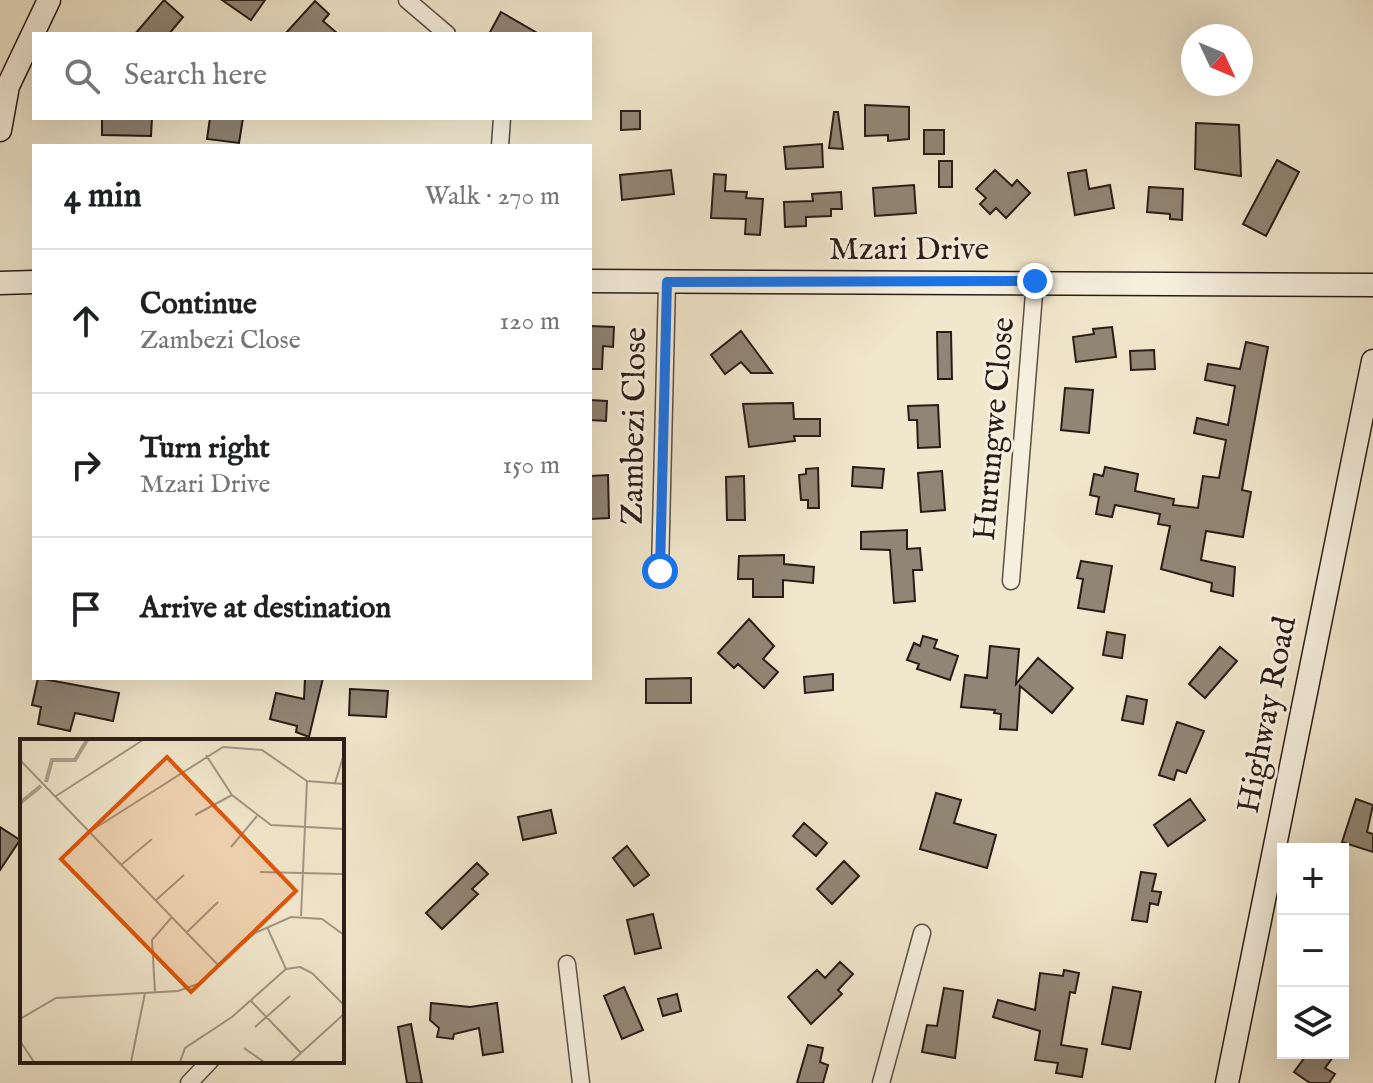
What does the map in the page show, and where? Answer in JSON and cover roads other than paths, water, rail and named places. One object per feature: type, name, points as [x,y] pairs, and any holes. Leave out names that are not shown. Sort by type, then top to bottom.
[{"type":"street","points":[[34,32],[49,0]]},
{"type":"street","points":[[407,0],[445,32]]},
{"type":"street","points":[[0,130],[8,86],[32,36]]},
{"type":"street","points":[[500,144],[502,120]]},
{"type":"street","name":"Mzari Drive","points":[[592,281],[1373,285]]},
{"type":"street","name":"Hurungwe Close","points":[[1011,581],[1035,281]]},
{"type":"street","points":[[0,283],[32,282]]},
{"type":"street","name":"Zambezi Close","points":[[660,571],[667,282]]},
{"type":"street","name":"Highway Road","points":[[1227,1083],[1373,361]]},
{"type":"street","points":[[881,1083],[922,933]]},
{"type":"street","points":[[567,964],[581,1083]]},
{"type":"street","points":[[189,1083],[208,1063]]}]
